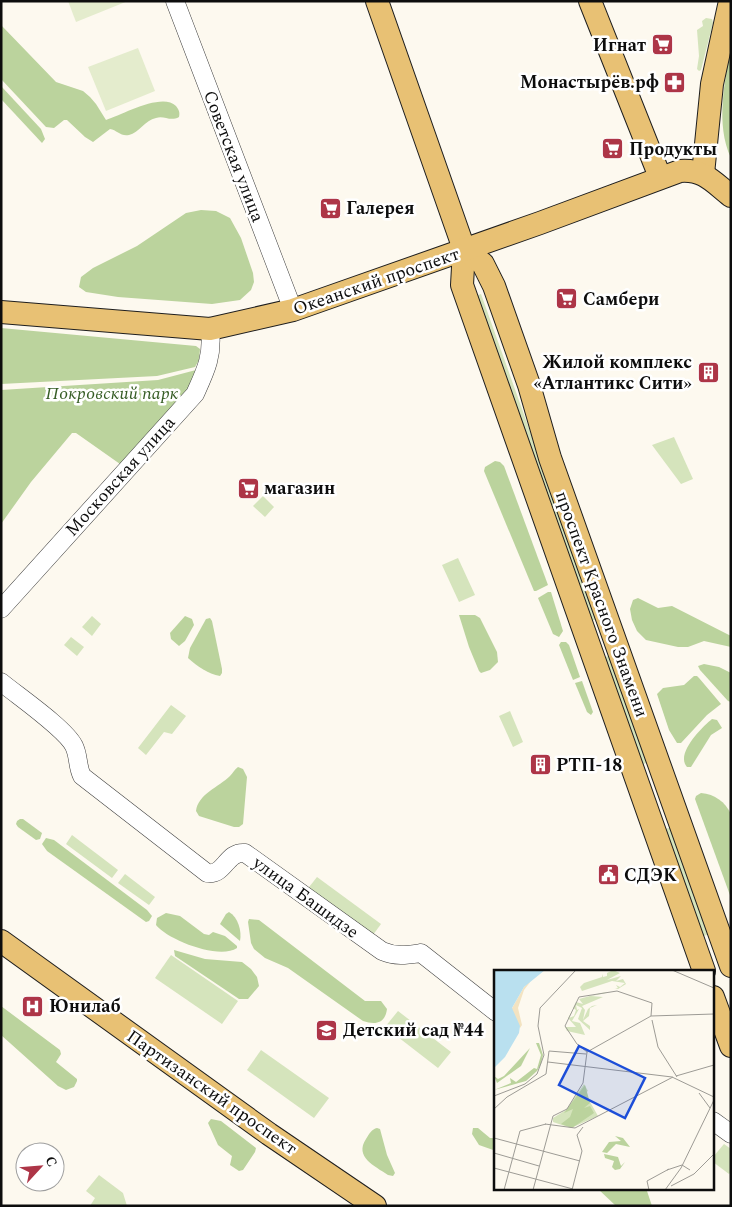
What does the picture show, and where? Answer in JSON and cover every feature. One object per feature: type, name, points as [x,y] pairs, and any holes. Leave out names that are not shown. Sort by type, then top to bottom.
[{"type":"main road","name":"проспект Красного Знамени","points":[[377,1],[464,249],[462,285],[704,970]]},
{"type":"main road","points":[[590,1],[660,177]]},
{"type":"main road","points":[[730,1],[712,84],[703,174],[731,196]]},
{"type":"main road","name":"Океанский проспект","points":[[1,312],[210,330],[293,310],[540,223],[660,177],[680,171],[692,170],[703,174]]},
{"type":"main road","name":"проспект Красного Знамени","points":[[464,249],[483,264],[494,286],[529,385],[550,458],[731,966]]},
{"type":"main road","name":"Партизанский проспект","points":[[1,941],[269,1134],[376,1206]]},
{"type":"main road","points":[[714,999],[731,1046]]},
{"type":"street","name":"Советская улица","points":[[174,1],[293,310]]},
{"type":"street","name":"Московская улица","points":[[1,609],[195,394],[207,365],[212,345],[210,330]]},
{"type":"street","name":"улица Башидзе","points":[[1,682],[69,738],[77,754],[82,776],[207,873],[219,871],[230,857],[244,853],[382,951],[400,956],[421,953],[494,1010]]},
{"type":"street","points":[[714,1122],[731,1134]]},
{"type":"green space","points":[[68,1],[128,1],[76,22]]},
{"type":"green space","points":[[706,18],[712,19],[713,23],[701,70],[699,71],[697,69],[699,56],[697,30],[703,26],[702,21]]},
{"type":"green space","points":[[1,25],[56,82],[83,91],[90,97],[106,120],[142,106],[161,102],[170,102],[176,106],[179,111],[179,117],[173,119],[159,117],[152,119],[136,132],[129,135],[124,135],[110,129],[93,142],[67,120],[64,120],[54,128],[46,127],[1,79]]},
{"type":"green space","points":[[731,46],[731,158],[726,145],[722,117],[724,88]]},
{"type":"green space","points":[[138,48],[155,91],[106,111],[88,67]]},
{"type":"green space","points":[[1,86],[41,129],[45,139],[42,143],[1,99]]},
{"type":"green space","points":[[201,210],[216,211],[230,218],[241,238],[253,273],[254,282],[251,290],[240,300],[212,304],[118,297],[86,292],[79,287],[81,277],[93,268],[137,246],[186,213]]},
{"type":"green space","points":[[481,294],[597,619],[586,623],[473,297]]},
{"type":"green space","points":[[1,328],[196,346],[200,349],[199,360],[195,367],[157,376],[1,384]]},
{"type":"green space","name":"Покровский парк","points":[[196,370],[190,389],[120,464],[76,433],[72,433],[31,482],[1,524],[1,390],[158,380]]},
{"type":"green space","points":[[674,437],[693,479],[681,484],[652,445]]},
{"type":"green space","points":[[495,461],[500,462],[504,466],[548,585],[536,591],[534,591],[484,471],[485,467]]},
{"type":"green space","points":[[263,496],[274,507],[265,517],[253,506]]},
{"type":"green space","points":[[458,558],[475,595],[459,602],[442,565]]},
{"type":"green space","points":[[551,592],[563,631],[559,637],[553,634],[538,598]]},
{"type":"green space","points":[[638,598],[658,608],[672,606],[731,636],[731,647],[704,641],[688,647],[678,647],[646,640],[637,631],[632,620],[630,609],[633,600]]},
{"type":"green space","points":[[459,615],[475,615],[480,618],[497,652],[498,662],[490,670],[481,673],[479,671]]},
{"type":"green space","points":[[92,616],[101,624],[92,636],[82,627]]},
{"type":"green space","points":[[185,616],[192,619],[194,625],[185,641],[179,646],[171,639],[170,633]]},
{"type":"green space","points":[[210,618],[222,669],[220,676],[203,669],[188,658],[190,648],[206,619]]},
{"type":"green space","points":[[71,637],[84,647],[77,656],[64,645]]},
{"type":"green space","points":[[561,642],[566,642],[569,645],[580,677],[573,680],[559,645]]},
{"type":"green space","points":[[611,655],[649,762],[638,766],[600,659]]},
{"type":"green space","points":[[704,664],[719,667],[731,673],[731,702],[700,670],[698,666]]},
{"type":"green space","points":[[694,676],[699,678],[721,704],[707,715],[681,743],[677,743],[669,730],[657,694],[663,688],[684,685]]},
{"type":"green space","points":[[582,681],[593,712],[591,715],[587,712],[575,683]]},
{"type":"green space","points":[[171,705],[186,716],[172,734],[164,732],[146,755],[138,748]]},
{"type":"green space","points":[[510,711],[523,742],[513,747],[499,716]]},
{"type":"green space","points":[[712,719],[717,720],[722,728],[711,735],[691,767],[687,767],[684,762],[684,755],[687,748],[702,728]]},
{"type":"green space","points":[[238,767],[243,769],[247,777],[243,824],[239,827],[234,827],[199,816],[196,811],[201,800]]},
{"type":"green space","points":[[701,793],[719,799],[731,814],[731,898],[695,799]]},
{"type":"green space","points":[[20,819],[23,819],[42,833],[40,839],[36,840],[18,827],[16,824]]},
{"type":"green space","points":[[674,826],[712,933],[701,937],[663,830]]},
{"type":"green space","points":[[72,835],[118,870],[112,878],[66,844]]},
{"type":"green space","points":[[46,838],[54,840],[147,910],[152,916],[149,921],[146,922],[47,851],[42,844]]},
{"type":"green space","points":[[125,874],[155,897],[149,905],[118,883]]},
{"type":"green space","points":[[317,877],[381,924],[370,939],[306,891]]},
{"type":"green space","points":[[229,912],[235,917],[239,925],[240,941],[220,924]]},
{"type":"green space","points":[[166,913],[180,916],[204,934],[209,935],[213,932],[225,936],[237,948],[218,952],[194,947],[171,937],[156,925],[157,918]]},
{"type":"green space","points":[[249,919],[259,920],[365,1001],[381,1001],[387,1009],[384,1018],[375,1023],[363,1021],[288,968],[265,958],[254,949],[251,943]]},
{"type":"green space","points":[[174,950],[205,959],[242,962],[257,977],[259,986],[248,999],[239,999],[175,956]]},
{"type":"green space","points":[[171,955],[238,1001],[222,1024],[155,978]]},
{"type":"green space","points":[[1,1006],[60,1050],[61,1054],[56,1062],[77,1079],[74,1087],[66,1090],[58,1086],[1,1035]]},
{"type":"green space","points":[[398,1011],[451,1052],[438,1068],[385,1027]]},
{"type":"green space","points":[[261,1050],[329,1098],[314,1118],[247,1070]]},
{"type":"green space","points":[[211,1119],[221,1121],[256,1148],[243,1170],[239,1171],[230,1165],[232,1156],[218,1145],[208,1123]]},
{"type":"green space","points":[[377,1128],[380,1129],[387,1155],[395,1173],[393,1176],[388,1175],[372,1164],[364,1156],[363,1145],[367,1137]]},
{"type":"green space","points":[[473,1128],[478,1128],[490,1138],[494,1138],[494,1150],[479,1145],[472,1134]]},
{"type":"green space","points":[[724,1144],[731,1149],[731,1172],[729,1174],[714,1163],[714,1156]]},
{"type":"green space","points":[[99,1175],[123,1193],[127,1206],[90,1206],[95,1198],[86,1191]]},
{"type":"green space","points":[[599,1190],[647,1190],[652,1206],[616,1206]]},
{"type":"place","name":"Игнат","points":[[662,45]]},
{"type":"place","name":"Монастырёв.рф","points":[[675,82]]},
{"type":"place","name":"Продукты","points":[[613,149]]},
{"type":"place","name":"Галерея","points":[[330,208]]},
{"type":"place","name":"Самбери","points":[[567,299]]},
{"type":"place","name":"Жилой комплекс «Атлантикс Сити»","points":[[708,372]]},
{"type":"place","name":"магазин","points":[[248,488]]},
{"type":"place","name":"РТП-18","points":[[540,765]]},
{"type":"place","name":"СДЭК","points":[[608,875]]},
{"type":"place","name":"Юнилаб","points":[[33,1006]]},
{"type":"place","name":"Детский сад №44","points":[[327,1030]]}]
